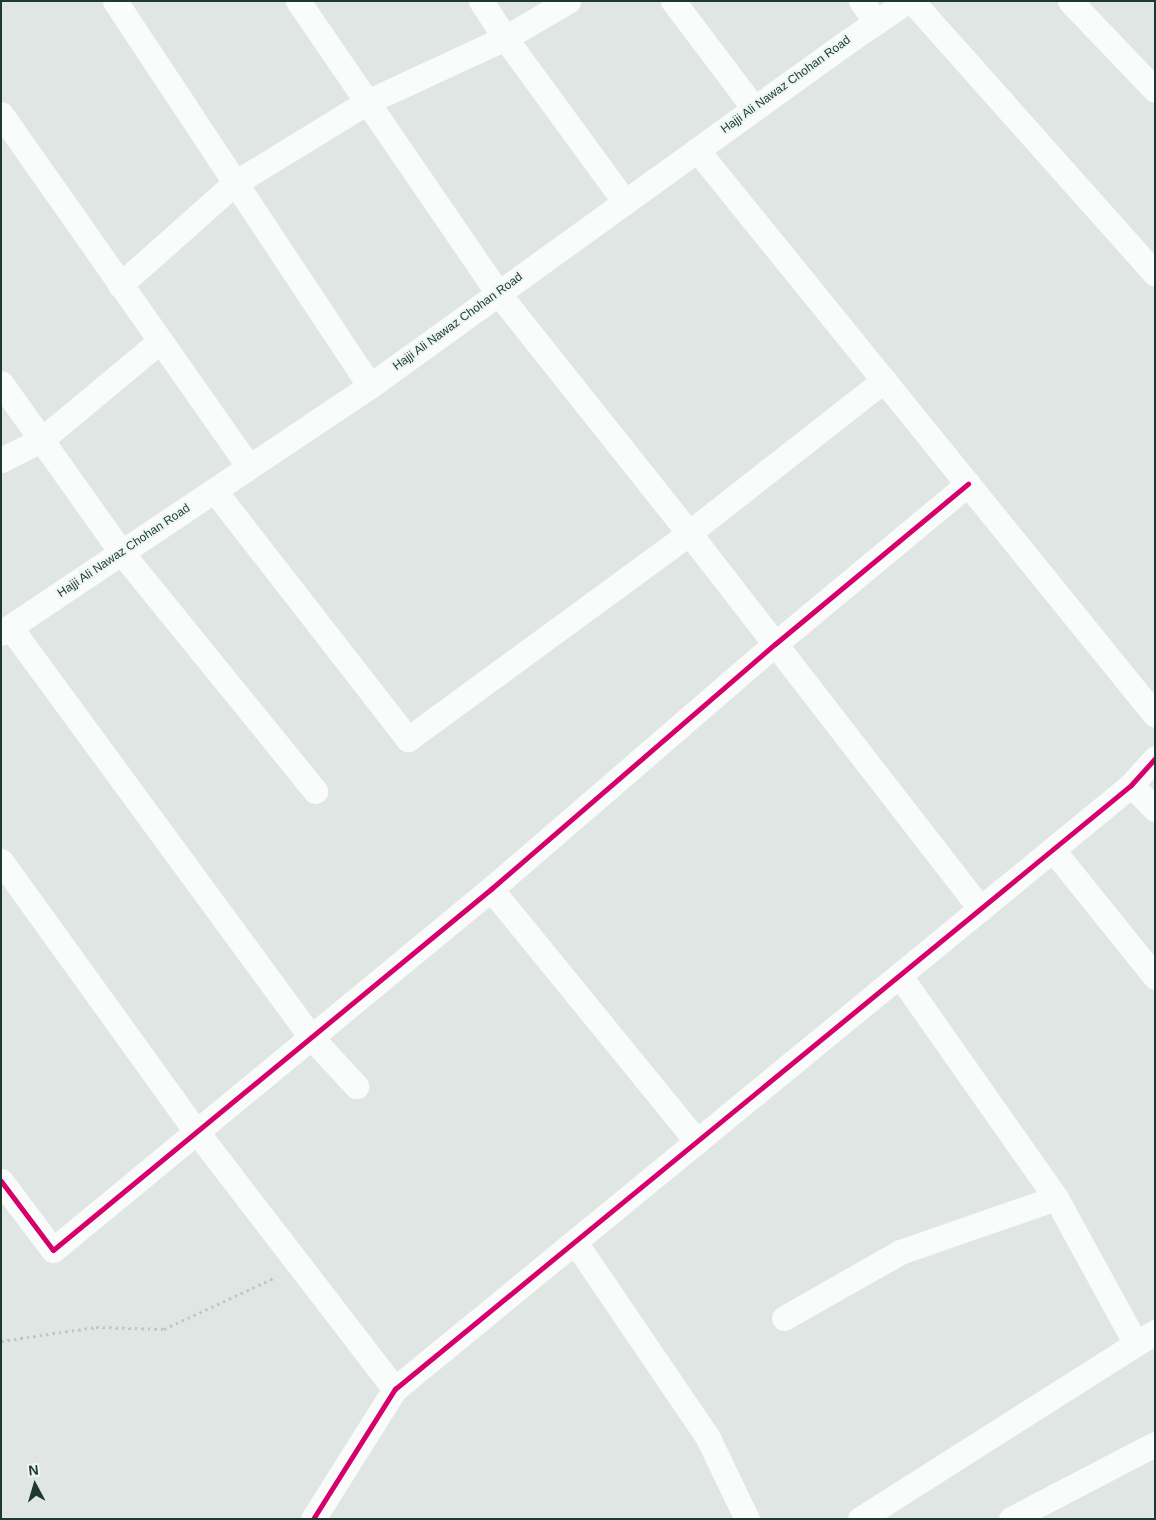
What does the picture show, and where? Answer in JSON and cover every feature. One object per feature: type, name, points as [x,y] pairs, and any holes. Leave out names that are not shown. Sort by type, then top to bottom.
[{"type":"street","points":[[115,1],[370,386]]},
{"type":"street","points":[[298,1],[498,294],[689,533],[982,909]]},
{"type":"street","points":[[481,1],[505,38],[625,202]]},
{"type":"street","points":[[120,284],[235,183],[367,102],[505,38],[568,1]]},
{"type":"street","points":[[673,1],[754,108]]},
{"type":"street","points":[[861,1],[876,22]]},
{"type":"street","name":"Hajji Ali Nawaz Chohan Road","points":[[6,630],[370,386],[754,108],[907,1]]},
{"type":"street","points":[[912,1],[1155,274]]},
{"type":"street","points":[[1070,1],[1155,90]]},
{"type":"street","points":[[1,114],[249,467]]},
{"type":"street","points":[[697,150],[1155,714]]},
{"type":"street","points":[[1,460],[41,440],[160,341]]},
{"type":"street","points":[[214,490],[408,739],[689,533],[884,380]]},
{"type":"street","points":[[1,383],[121,552],[315,791]]},
{"type":"street","points":[[1,1181],[53,1250],[491,889],[775,644],[968,484]]},
{"type":"street","points":[[6,630],[311,1037],[356,1086]]},
{"type":"street","points":[[312,1519],[395,1389],[1132,785],[1155,758]]},
{"type":"street","points":[[1132,785],[1155,809]]},
{"type":"street","points":[[1053,850],[1155,976]]},
{"type":"street","points":[[1,861],[196,1131],[395,1389]]},
{"type":"street","points":[[491,889],[697,1142]]},
{"type":"street","points":[[860,1519],[1145,1338],[1056,1198],[900,976]]},
{"type":"street","points":[[784,1318],[900,1252],[1056,1198]]},
{"type":"street","points":[[575,1242],[708,1438],[747,1519]]},
{"type":"street","points":[[1011,1519],[1155,1444]]},
{"type":"path","points":[[1,1341],[96,1327],[164,1329],[300,1266]]},
{"type":"cycle path","points":[[1,1181],[53,1250],[491,889],[775,644],[968,484]]},
{"type":"cycle path","points":[[313,1519],[395,1389],[1131,785],[1155,758]]}]
